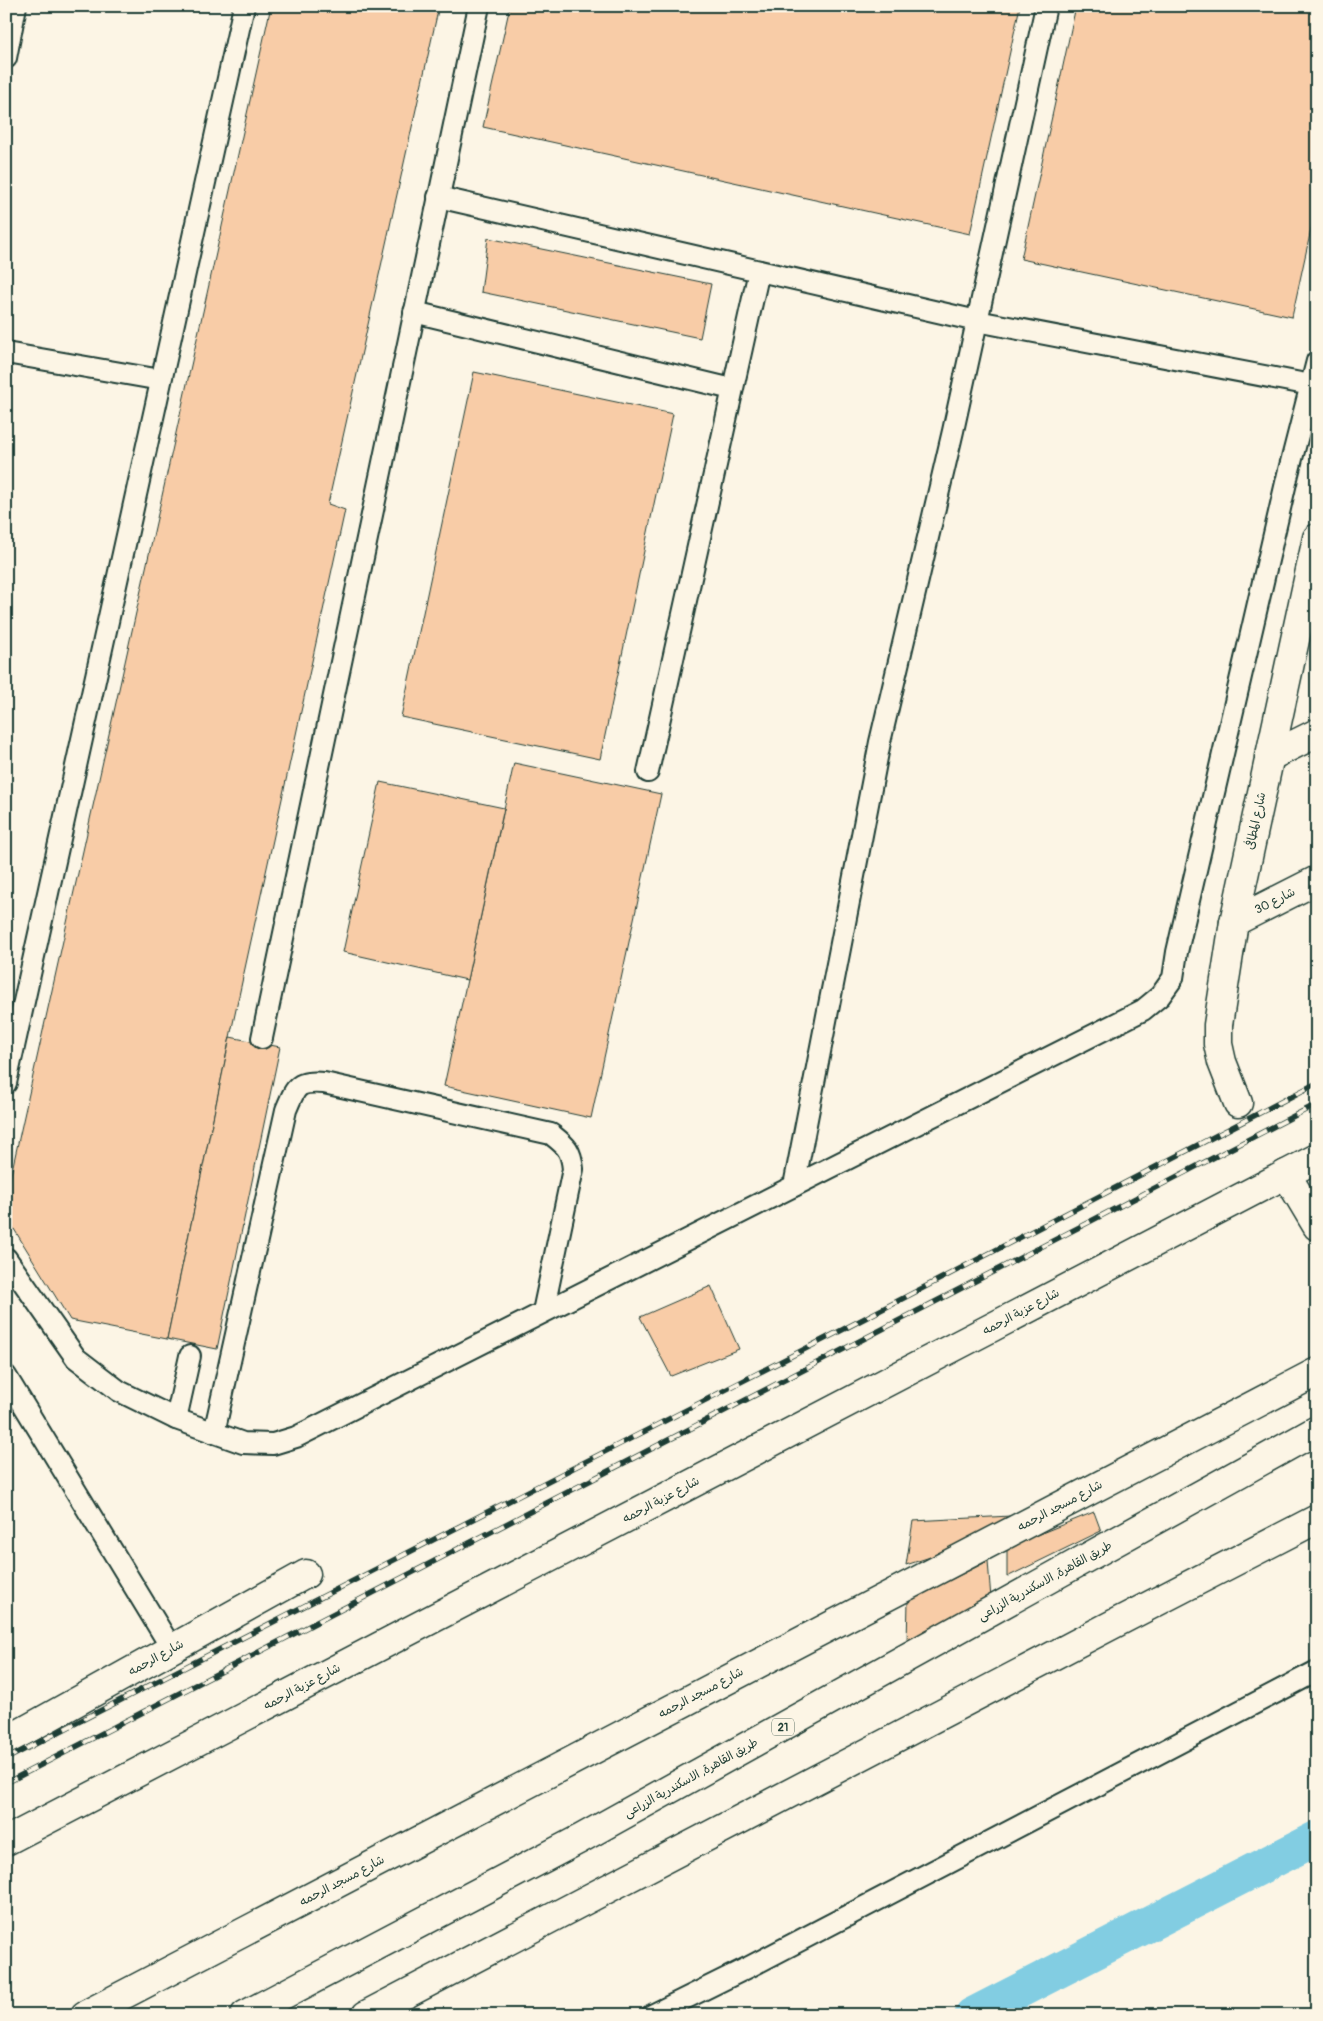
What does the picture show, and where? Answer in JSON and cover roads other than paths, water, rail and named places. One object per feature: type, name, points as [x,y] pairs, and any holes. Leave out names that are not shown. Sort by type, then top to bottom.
[{"type":"main road","name":"شارع المطافى","points":[[1238,1103],[1222,1062],[1218,1044],[1218,1025],[1234,922],[1269,757],[1313,573],[1317,538]]},
{"type":"main road","points":[[1269,757],[1317,733]]},
{"type":"main road","name":"شارع 30","points":[[1234,922],[1317,880]]},
{"type":"main road","name":"شارع عزبة الرحمه","points":[[6,1841],[1317,1158]]},
{"type":"main road","points":[[1286,1174],[1317,1226]]},
{"type":"main road","name":"شارع مسجد الرحمه","points":[[85,2015],[1317,1372]]},
{"type":"main road","name":"طريق القاهرة, الاسكندرية الزراعى","points":[[245,2015],[580,1840],[1317,1430]]},
{"type":"main road","points":[[366,2015],[1317,1518]]},
{"type":"main road","name":"شارع الرحمه","points":[[6,1741],[306,1574]]},
{"type":"lane","points":[[6,58],[16,6]]},
{"type":"lane","points":[[6,1083],[244,6]]},
{"type":"lane","points":[[262,1038],[479,6]]},
{"type":"lane","points":[[794,1186],[880,742],[977,321],[1046,6]]},
{"type":"lane","points":[[438,197],[977,321],[1310,385]]},
{"type":"lane","points":[[648,772],[759,271]]},
{"type":"lane","points":[[414,312],[732,389]]},
{"type":"lane","points":[[6,353],[161,380]]},
{"type":"lane","points":[[6,1258],[76,1358],[119,1391],[176,1419],[243,1442],[273,1444],[296,1437],[1143,1010],[1160,996],[1173,978],[1179,943],[1276,522],[1317,361]]},
{"type":"lane","points":[[214,1432],[286,1110],[294,1090],[307,1082],[324,1083],[551,1134],[566,1146],[572,1154],[573,1168],[543,1312]]},
{"type":"lane","points":[[176,1419],[190,1356]]},
{"type":"lane","points":[[6,1376],[172,1649]]},
{"type":"lane","points":[[652,2015],[760,1962],[1317,1672]]},
{"type":"waterway","points":[[972,2015],[1317,1838]]},
{"type":"railway","points":[[6,1759],[844,1329],[1317,1083]]},
{"type":"railway","points":[[6,1783],[1317,1104]]}]
